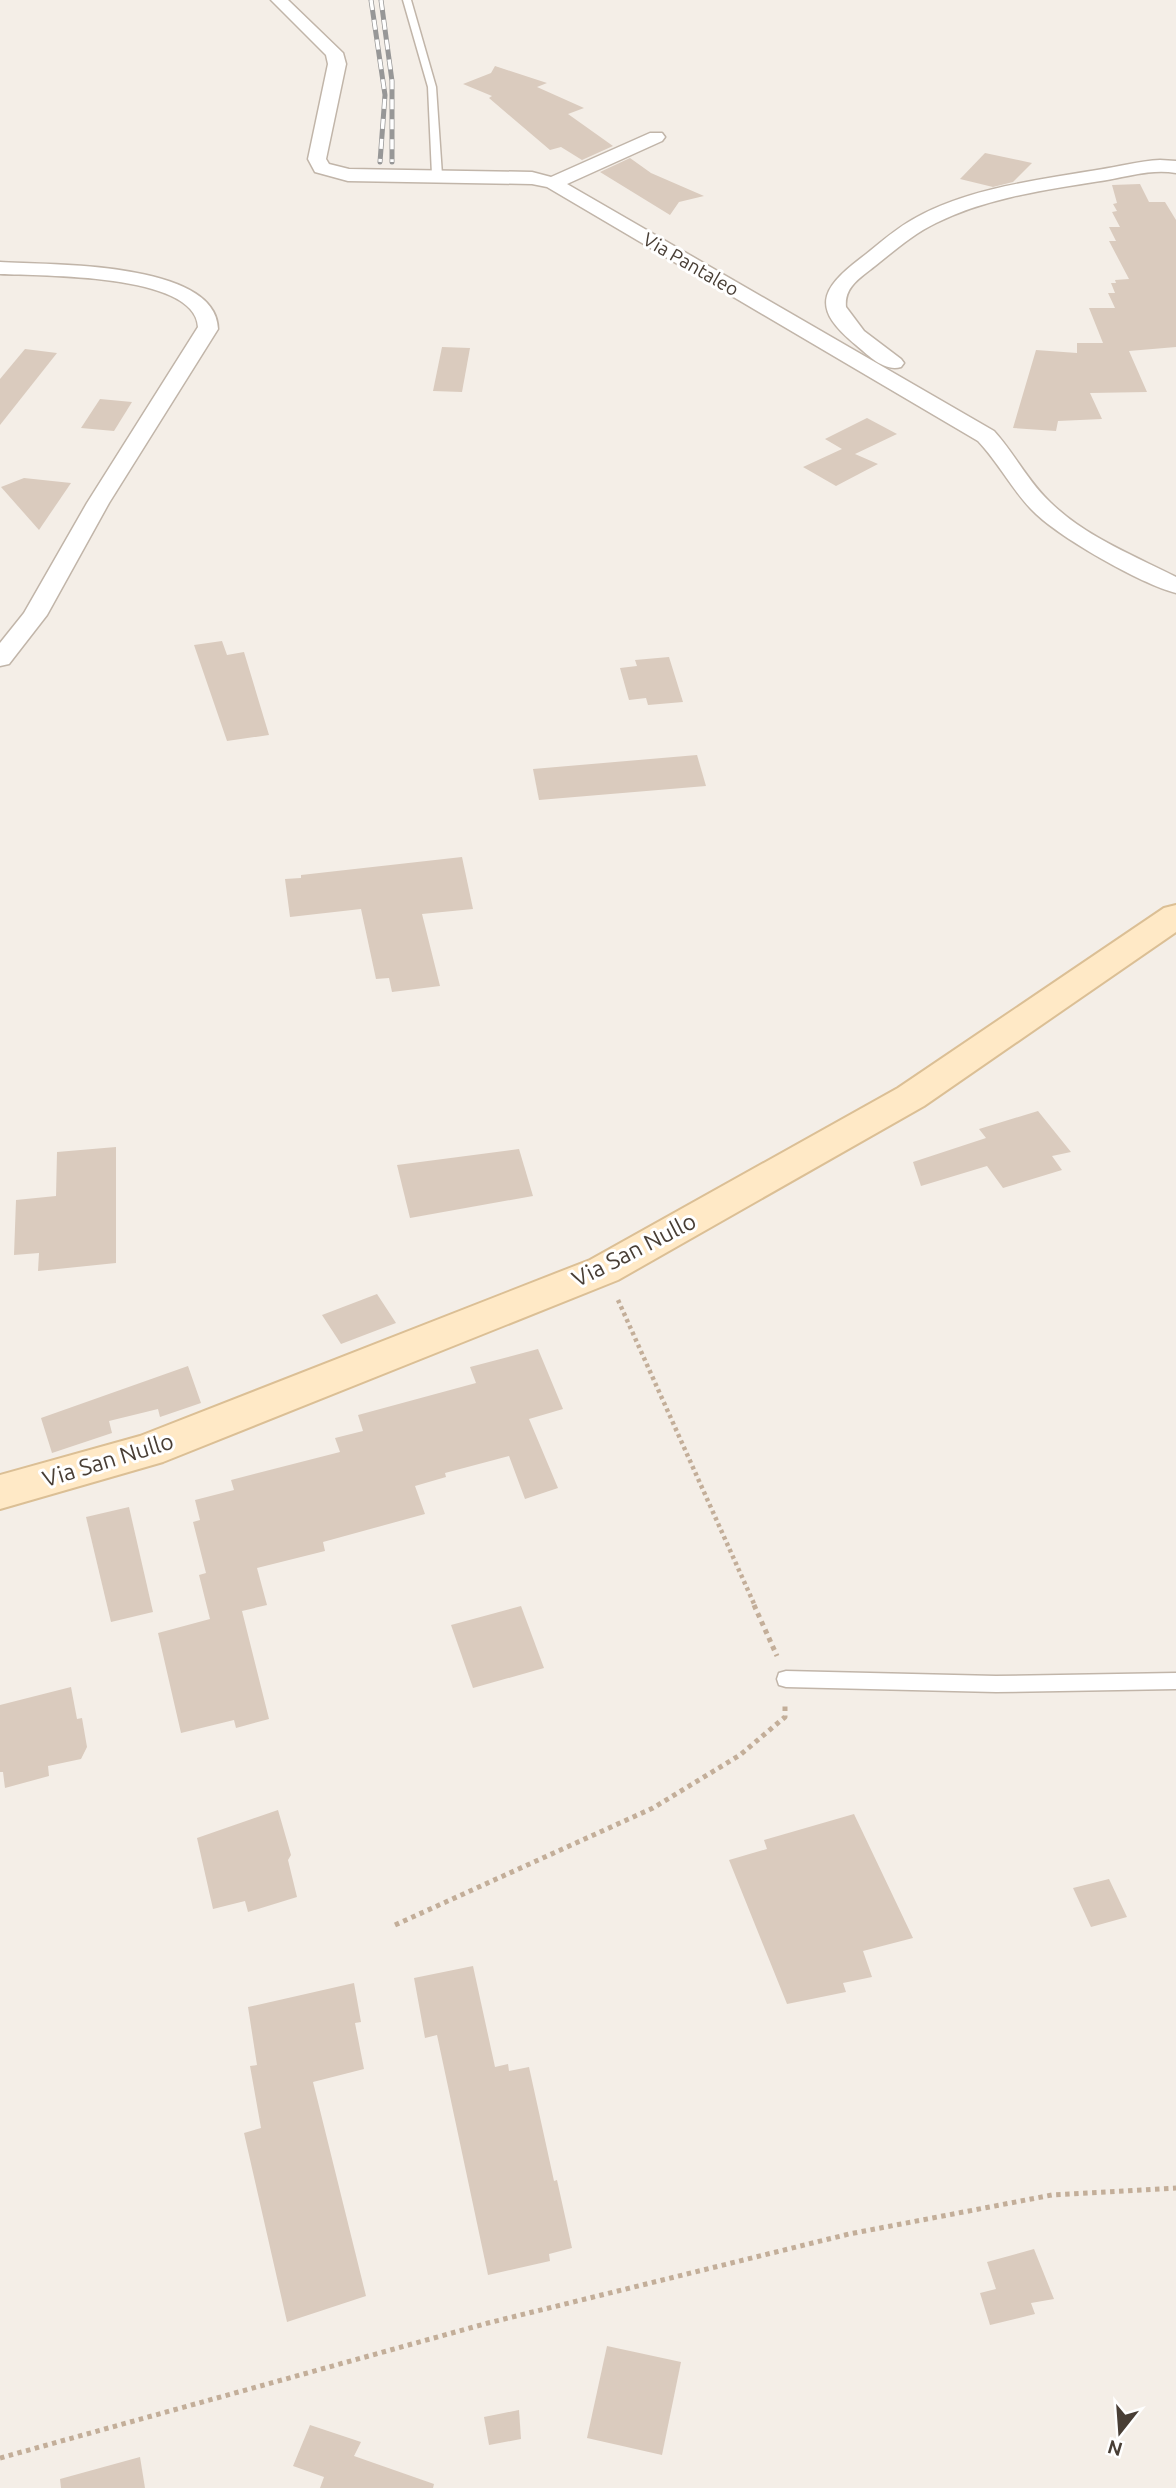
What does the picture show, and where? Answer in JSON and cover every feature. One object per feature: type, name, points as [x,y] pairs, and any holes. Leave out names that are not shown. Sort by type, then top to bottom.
[{"type":"street","name":"Via Pantaleo","points":[[279,0],[334,53],[337,64],[318,164],[329,171],[348,175],[531,178],[553,183],[986,436],[1000,450],[1027,492],[1049,514],[1072,531],[1176,586]]},
{"type":"street","points":[[553,183],[656,136]]},
{"type":"street","points":[[915,394],[909,374],[847,326],[838,313],[835,299],[838,292],[859,269],[920,225],[948,211],[1062,181],[1154,166],[1176,167]]},
{"type":"street","points":[[0,268],[157,282],[192,297],[206,311],[208,329],[98,503],[35,615],[0,659]]},
{"type":"street","name":"Via San Nullo","points":[[0,1492],[148,1450],[604,1270],[911,1097],[1176,916]]},
{"type":"lane","points":[[407,0],[432,87],[437,175]]},
{"type":"lane","points":[[786,1679],[996,1684],[1176,1681]]},
{"type":"path","points":[[396,1925],[653,1808],[740,1755],[785,1717],[786,1679],[774,1645],[604,1270]]},
{"type":"path","points":[[0,2458],[37,2445],[488,2323],[849,2234],[1052,2195],[1176,2188]]},
{"type":"building","points":[[495,66],[547,83],[537,87],[584,108],[568,114],[613,146],[582,160],[561,147],[550,150],[489,98],[492,96],[463,84],[491,73]]},
{"type":"building","points":[[985,153],[1032,163],[1013,182],[993,187],[960,179]]},
{"type":"building","points":[[630,158],[651,173],[704,196],[679,202],[670,215],[600,172]]},
{"type":"building","points":[[1140,184],[1149,202],[1165,202],[1176,220],[1176,347],[1129,351],[1147,392],[1090,393],[1102,419],[1058,421],[1056,431],[1013,428],[1036,350],[1077,353],[1077,343],[1103,343],[1089,308],[1115,308],[1108,293],[1115,293],[1111,283],[1129,279],[1109,241],[1116,241],[1109,227],[1120,227],[1112,212],[1117,211],[1113,204],[1117,203],[1112,185]]},
{"type":"building","points":[[442,347],[470,348],[462,392],[433,391]]},
{"type":"building","points":[[25,349],[57,353],[0,425],[0,379]]},
{"type":"building","points":[[100,399],[132,402],[114,431],[81,428]]},
{"type":"building","points":[[867,418],[897,434],[855,454],[878,464],[836,486],[803,467],[842,449],[825,439]]},
{"type":"building","points":[[24,478],[71,483],[39,530],[1,487]]},
{"type":"building","points":[[222,641],[227,655],[244,652],[269,735],[227,741],[194,645]]},
{"type":"building","points":[[669,657],[683,702],[648,705],[646,698],[629,700],[620,668],[637,666],[635,660]]},
{"type":"building","points":[[697,755],[706,786],[539,800],[533,769]]},
{"type":"building","points":[[462,857],[473,909],[422,914],[440,986],[392,992],[389,978],[376,979],[361,909],[290,917],[285,879]]},
{"type":"building","points":[[1038,1111],[1071,1152],[1052,1156],[1062,1170],[1003,1188],[987,1166],[921,1186],[913,1162],[986,1138],[979,1129]]},
{"type":"building","points":[[116,1147],[116,1263],[38,1271],[39,1253],[14,1255],[16,1200],[56,1196],[57,1152]]},
{"type":"building","points":[[519,1149],[533,1196],[410,1218],[397,1165]]},
{"type":"building","points":[[377,1294],[396,1323],[341,1344],[322,1315]]},
{"type":"building","points":[[538,1349],[563,1409],[529,1419],[558,1488],[525,1499],[509,1456],[445,1473],[446,1477],[415,1486],[425,1514],[323,1542],[325,1551],[257,1568],[267,1605],[242,1611],[269,1719],[236,1728],[234,1720],[181,1733],[158,1633],[210,1619],[199,1575],[206,1573],[193,1522],[200,1520],[195,1500],[234,1490],[231,1480],[340,1452],[335,1438],[363,1431],[358,1415],[476,1383],[470,1367]]},
{"type":"building","points":[[188,1366],[201,1403],[160,1417],[158,1409],[109,1421],[112,1433],[52,1453],[41,1418]]},
{"type":"building","points":[[129,1507],[153,1612],[111,1622],[86,1517]]},
{"type":"building","points":[[521,1606],[544,1668],[473,1688],[451,1625]]},
{"type":"building","points":[[71,1687],[77,1719],[82,1718],[87,1747],[81,1759],[48,1766],[49,1776],[5,1788],[3,1772],[0,1772],[0,1705]]},
{"type":"building","points":[[278,1810],[291,1855],[288,1860],[297,1897],[248,1912],[245,1901],[213,1909],[197,1838]]},
{"type":"building","points":[[854,1814],[913,1938],[863,1951],[872,1977],[843,1983],[846,1992],[787,2004],[729,1860],[767,1849],[764,1840]]},
{"type":"building","points":[[1109,1879],[1127,1917],[1091,1927],[1073,1888]]},
{"type":"building","points":[[473,1966],[495,2067],[508,2064],[509,2071],[529,2067],[572,2248],[549,2254],[550,2261],[488,2275],[437,2035],[425,2038],[414,1978]]},
{"type":"building","points":[[354,1983],[361,2022],[355,2023],[364,2069],[313,2082],[366,2296],[287,2322],[244,2133],[261,2128],[250,2066],[257,2065],[248,2007]]},
{"type":"building","points":[[1034,2249],[1054,2299],[1031,2303],[1035,2314],[990,2325],[980,2293],[996,2289],[987,2262]]},
{"type":"building","points":[[607,2346],[681,2362],[662,2455],[587,2438]]},
{"type":"building","points":[[519,2410],[521,2439],[489,2445],[484,2417]]},
{"type":"building","points":[[310,2425],[361,2442],[354,2456],[434,2484],[433,2488],[320,2488],[324,2477],[293,2466]]},
{"type":"building","points":[[140,2457],[145,2488],[61,2488],[60,2479]]},
{"type":"railway","points":[[371,0],[385,95],[380,162]]},
{"type":"railway","points":[[381,0],[392,81],[392,162]]}]
